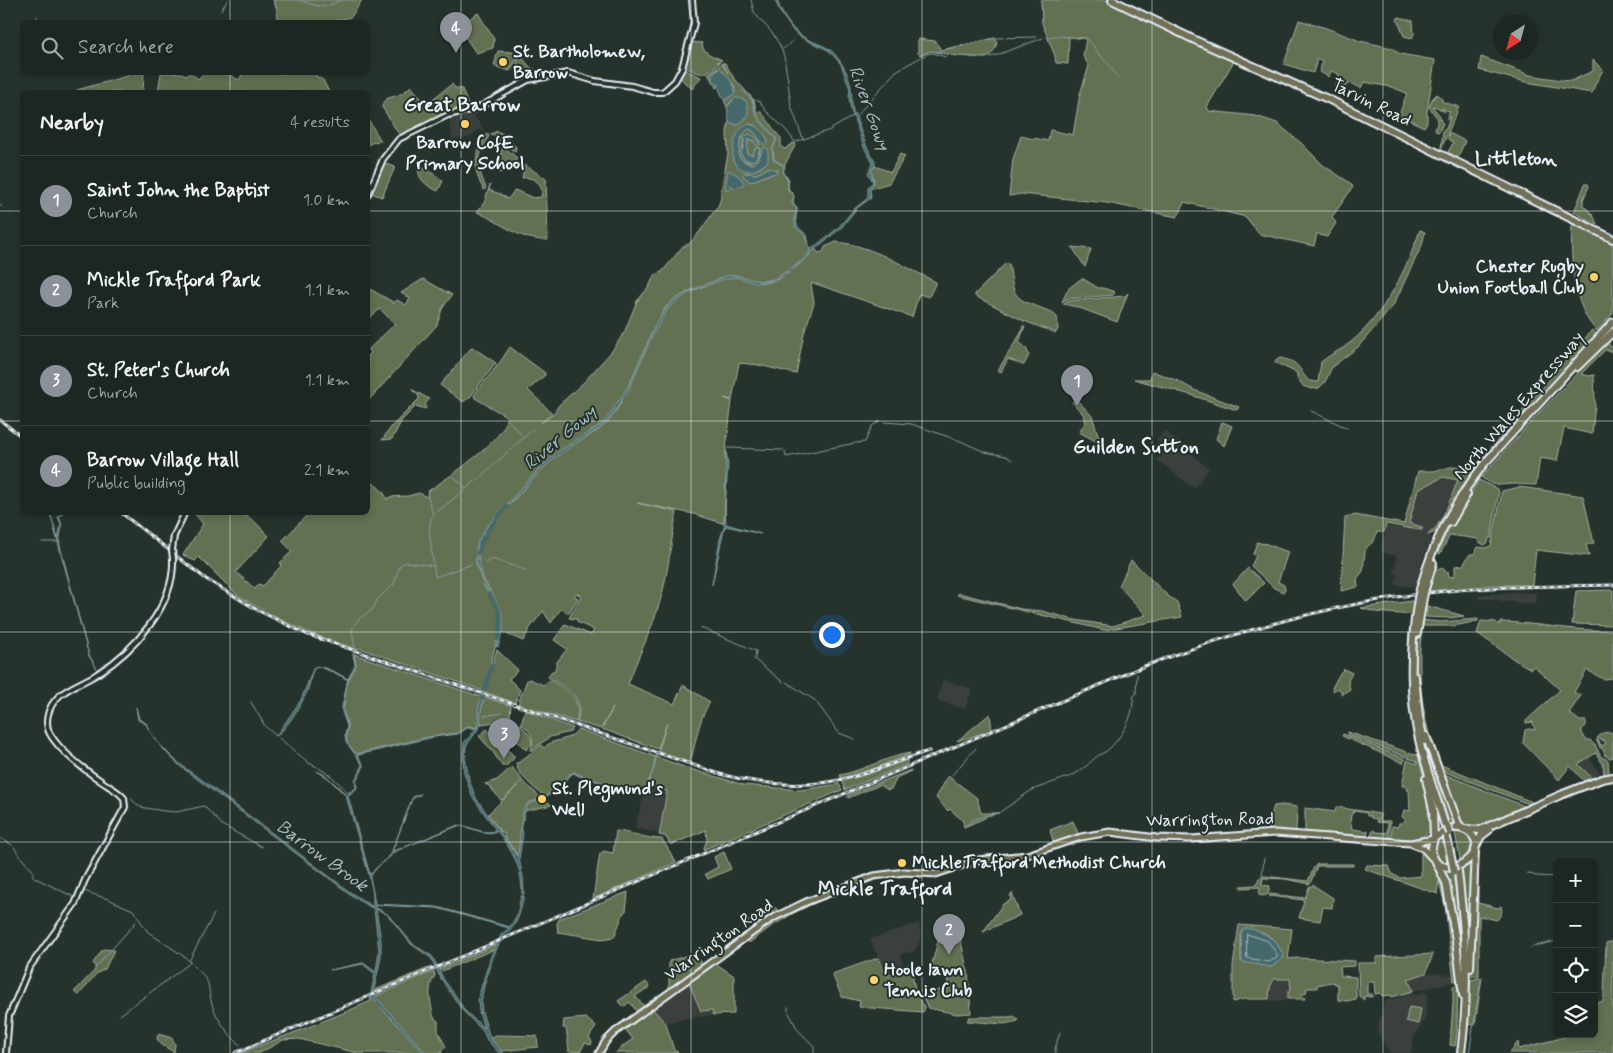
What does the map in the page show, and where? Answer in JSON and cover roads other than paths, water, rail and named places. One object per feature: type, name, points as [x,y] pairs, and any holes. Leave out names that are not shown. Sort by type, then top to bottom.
[{"type":"highway","name":"Tarvin Road","points":[[1112,0],[1197,41],[1322,96],[1613,239]]},
{"type":"highway","points":[[1586,352],[1613,316]]},
{"type":"highway","name":"North Wales Expressway","points":[[1417,716],[1415,677],[1417,619],[1420,598],[1440,532],[1469,483],[1484,464],[1613,322]]},
{"type":"highway","name":"North Wales Expressway","points":[[1423,589],[1446,530],[1473,485],[1613,327]]},
{"type":"highway","points":[[1578,367],[1613,332]]},
{"type":"highway","points":[[1417,716],[1420,745],[1448,833],[1465,932],[1466,1012],[1461,1053]]},
{"type":"highway","points":[[1417,716],[1455,816],[1463,829],[1473,836],[1475,848],[1465,981],[1456,1053]]},
{"type":"highway","points":[[1417,716],[1414,727],[1433,810],[1434,838],[1431,852],[1446,883],[1465,981]]},
{"type":"highway","points":[[1434,838],[1448,829],[1456,827],[1480,830],[1544,804],[1584,785],[1613,778]]},
{"type":"highway","points":[[1436,863],[1446,868],[1460,865],[1470,859],[1481,836],[1487,831],[1530,810]]},
{"type":"main road","points":[[370,189],[383,159],[399,139],[448,115],[472,110],[528,80],[563,73],[596,81],[632,86],[653,92],[662,92],[678,76],[694,21],[692,0]]},
{"type":"main road","points":[[6,1053],[9,1016],[29,968],[75,904],[85,880],[125,807],[124,798],[57,743],[49,730],[47,718],[51,706],[59,696],[100,672],[146,632],[172,581],[174,536],[184,515]]},
{"type":"main road","name":"Warrington Road","points":[[599,1053],[606,1041],[615,1032],[771,919],[806,902],[874,876],[905,872],[936,874],[978,860],[1027,855],[1081,837],[1110,832],[1157,838],[1191,839],[1275,833],[1410,843],[1434,838]]},
{"type":"main road","points":[[1410,843],[1423,848],[1436,863]]},
{"type":"water","points":[[775,0],[777,0],[786,19],[799,34],[831,51],[839,60],[846,71],[852,92],[853,111],[857,117],[866,145],[875,162],[871,171],[874,183],[870,188],[871,198],[857,208],[841,228],[815,249],[805,260],[774,281],[756,283],[736,277],[724,279],[689,292],[669,307],[653,334],[628,391],[607,422],[564,451],[543,468],[496,518],[484,535],[478,559],[484,581],[502,613],[503,628],[498,647],[496,646],[502,620],[498,607],[484,585],[476,561],[478,541],[488,525],[542,466],[561,450],[604,423],[629,385],[655,326],[669,304],[687,292],[726,276],[735,275],[759,281],[778,277],[809,254],[810,250],[838,228],[854,209],[868,198],[868,187],[873,182],[868,173],[873,163],[864,147],[851,110],[850,89],[841,64],[828,50],[804,39],[794,32],[780,12]]},
{"type":"water","points":[[720,68],[730,80],[735,90],[735,93],[724,100],[718,87],[719,85],[712,77],[712,73]]},
{"type":"water","points":[[742,90],[753,100],[758,117],[777,139],[773,149],[774,159],[785,166],[783,172],[784,166],[773,160],[772,149],[776,139],[760,121],[755,113],[752,100]]},
{"type":"water","points":[[736,97],[746,101],[748,109],[746,118],[737,125],[729,122],[727,107]]},
{"type":"water","points":[[747,124],[760,130],[768,142],[766,145],[763,144],[754,132],[749,129],[741,137],[739,157],[748,164],[752,164],[760,156],[764,147],[768,149],[768,161],[759,168],[745,171],[740,169],[733,160],[733,150],[737,135]]},
{"type":"water","points":[[749,134],[755,137],[760,145],[756,145],[753,140],[748,139],[747,154],[752,155],[756,148],[760,148],[756,159],[751,161],[744,159],[741,153],[744,146],[744,137]]},
{"type":"water","points":[[768,168],[778,170],[777,173],[750,182],[743,176],[744,173],[757,174]]},
{"type":"water","points":[[728,170],[739,176],[744,183],[743,185],[734,188],[731,185],[729,189],[725,189]]},
{"type":"water","points":[[797,210],[797,226],[807,235],[809,247],[806,236],[795,227]]},
{"type":"water","points":[[726,450],[728,465],[725,505]]},
{"type":"water","points":[[725,509],[726,524],[761,534],[726,526],[712,585],[720,539],[725,525],[722,523],[725,521]]},
{"type":"water","points":[[51,515],[58,539],[61,524],[60,546],[89,655],[99,672],[89,656]]},
{"type":"water","points":[[353,654],[356,665],[348,682],[348,680],[333,672],[318,667],[331,670],[348,679],[355,665]]},
{"type":"water","points":[[314,667],[299,708],[285,728],[276,736],[301,700]]},
{"type":"water","points":[[346,687],[343,710],[348,727],[346,734],[347,743],[345,736],[347,726],[342,712]]},
{"type":"water","points":[[482,695],[484,696],[480,715],[481,725],[466,746],[465,758],[469,780],[476,798],[517,856],[521,827],[523,833],[519,859],[524,894],[522,894],[522,884],[516,860],[497,831],[487,833],[463,826],[487,832],[496,830],[472,796],[464,772],[464,743],[476,729],[469,727],[458,734],[434,737],[358,755],[363,764],[363,769],[356,780],[357,788],[349,795],[348,793],[356,788],[355,780],[362,764],[349,746],[357,754],[428,737],[458,733],[468,726],[477,728],[479,706]]},
{"type":"water","points":[[136,707],[139,719],[146,723],[161,746],[148,729],[146,724],[138,720]]},
{"type":"water","points":[[161,746],[183,767],[350,892],[373,907],[373,893],[375,904],[437,907],[510,927],[517,915],[521,896],[524,896],[517,920],[503,937],[491,962],[482,995],[482,1011],[479,1011],[478,998],[491,956],[501,935],[509,928],[437,908],[375,905],[375,907],[387,914],[376,909],[381,941],[381,957],[373,994],[426,1053],[424,1053],[372,998],[371,993],[375,974],[363,964],[330,970],[363,963],[376,972],[379,950],[374,909],[358,900],[180,766]]},
{"type":"water","points":[[656,754],[655,765],[644,795],[630,792],[611,786],[643,794],[653,770]]},
{"type":"water","points":[[317,771],[325,775],[348,796],[370,875],[379,865],[370,877],[372,888],[346,796],[328,778]]},
{"type":"water","points":[[575,772],[585,777],[573,773],[558,789],[547,796],[572,773]]},
{"type":"water","points":[[543,799],[527,805],[521,824],[523,812],[525,807],[529,802]]},
{"type":"water","points":[[458,825],[463,826],[458,826],[405,847]]},
{"type":"water","points":[[403,848],[399,850],[391,855],[392,851]]},
{"type":"water","points":[[387,914],[414,945],[432,956],[444,980],[465,1011],[484,1028],[479,1012],[482,1012],[490,1038],[503,1053],[499,1053],[487,1040],[483,1031],[462,1010],[440,977],[431,958],[411,944]]},
{"type":"water","points":[[1245,928],[1258,931],[1269,937],[1278,946],[1284,958],[1282,957],[1281,960],[1271,967],[1242,962],[1241,935]]},
{"type":"waterway","points":[[221,10],[228,0]]},
{"type":"waterway","points":[[273,0],[277,9],[278,20]]},
{"type":"waterway","points":[[300,0],[320,6],[330,5],[341,0]]},
{"type":"waterway","points":[[751,0],[754,12],[760,20]]},
{"type":"waterway","points":[[36,20],[37,16]]},
{"type":"waterway","points":[[761,21],[776,39],[785,61]]},
{"type":"waterway","points":[[936,52],[995,38],[1037,37]]},
{"type":"waterway","points":[[1047,37],[1086,37],[1106,62]]},
{"type":"waterway","points":[[963,56],[983,58],[994,56],[1043,38]]},
{"type":"waterway","points":[[783,49],[794,40]]},
{"type":"waterway","points":[[858,114],[896,71],[927,54],[932,53],[946,57]]},
{"type":"waterway","points":[[785,63],[788,81]]},
{"type":"waterway","points":[[1108,63],[1118,79]]},
{"type":"waterway","points":[[788,83],[791,106],[803,139]]},
{"type":"waterway","points":[[756,100],[760,102],[765,110],[786,130],[795,142],[830,130],[853,116]]},
{"type":"waterway","points":[[1311,411],[1347,428]]},
{"type":"waterway","points":[[507,419],[523,436]]},
{"type":"waterway","points":[[856,443],[865,442],[872,426],[880,421]]},
{"type":"waterway","points":[[884,422],[911,424],[958,440],[985,452],[1006,456],[1012,460]]},
{"type":"waterway","points":[[433,515],[477,480],[533,429]]},
{"type":"waterway","points":[[785,451],[786,457],[855,443]]},
{"type":"waterway","points":[[728,448],[783,450]]},
{"type":"waterway","points":[[453,476],[466,488]]},
{"type":"waterway","points":[[427,493],[433,515]]},
{"type":"waterway","name":"River Gowy","points":[[478,553],[490,528],[507,506]]},
{"type":"waterway","points":[[432,517],[429,529],[435,577],[472,564]]},
{"type":"waterway","points":[[42,542],[58,542]]},
{"type":"waterway","points":[[485,563],[492,559],[528,571]]},
{"type":"waterway","points":[[353,654],[355,648],[352,631],[354,625],[360,618],[372,610],[378,599],[394,584],[400,565],[406,562],[434,566]]},
{"type":"waterway","name":"River Gowy","points":[[489,594],[500,615],[501,626],[498,639]]},
{"type":"waterway","points":[[701,628],[747,647]]},
{"type":"waterway","points":[[749,648],[756,651],[755,658]]},
{"type":"waterway","points":[[754,659],[783,682]]},
{"type":"waterway","name":"River Gowy","points":[[482,699],[492,665]]},
{"type":"waterway","points":[[1000,812],[1032,790],[1073,775],[1108,750],[1119,737],[1130,718],[1133,697],[1136,694],[1137,674]]},
{"type":"waterway","points":[[786,682],[816,701]]},
{"type":"waterway","points":[[251,702],[265,726],[276,736]]},
{"type":"waterway","points":[[817,703],[839,733],[855,739]]},
{"type":"waterway","points":[[484,716],[502,713]]},
{"type":"waterway","points":[[279,738],[309,763],[317,767]]},
{"type":"waterway","points":[[952,775],[976,748]]},
{"type":"waterway","points":[[1595,752],[1603,764],[1604,772]]},
{"type":"waterway","points":[[319,768],[331,776],[349,793]]},
{"type":"waterway","points":[[130,798],[140,807],[164,811],[176,812],[204,806],[222,825],[262,847]]},
{"type":"waterway","points":[[964,827],[976,819],[998,813]]},
{"type":"waterway","points":[[0,838],[12,845]]},
{"type":"waterway","points":[[14,847],[34,872],[32,875],[35,878],[74,897],[77,891]]},
{"type":"waterway","points":[[1262,876],[1264,858]]},
{"type":"waterway","points":[[1527,873],[1536,876],[1553,877]]},
{"type":"waterway","points":[[84,891],[133,910],[148,932],[185,957],[193,965]]},
{"type":"waterway","points":[[189,961],[214,914]]},
{"type":"waterway","points":[[96,967],[136,922]]},
{"type":"waterway","points":[[1531,947],[1553,942]]},
{"type":"waterway","points":[[120,1015],[190,963]]},
{"type":"waterway","points":[[194,966],[207,981],[213,1007],[218,1017],[240,1045]]},
{"type":"waterway","points":[[1469,1053],[1481,980]]},
{"type":"waterway","points":[[789,1013],[798,1030],[814,1046],[814,1053]]},
{"type":"waterway","points":[[1056,1053],[1055,1049],[1060,1032]]},
{"type":"waterway","points":[[258,1053],[263,1051]]},
{"type":"railway","points":[[0,420],[20,435]]},
{"type":"railway","points":[[124,515],[206,579],[259,611],[306,634],[720,774],[771,783],[822,783],[856,776],[929,751]]},
{"type":"railway","points":[[235,1053],[1142,667],[1216,640],[1330,609],[1407,596],[1488,588],[1613,585]]},
{"type":"place","name":"Barrow Village Hall","points":[[456,53]]},
{"type":"place","name":"St. Bartholomew, Barrow","points":[[503,62]]},
{"type":"place","name":"Barrow CofE Primary School","points":[[465,124]]},
{"type":"place","name":"Chester Rugby Union Football Club","points":[[1594,277]]},
{"type":"place","name":"Saint John the Baptist","points":[[1077,406]]},
{"type":"place","name":"St. Peter's Church","points":[[504,759]]},
{"type":"place","name":"St. Plegmund's Well","points":[[542,799]]},
{"type":"place","name":"MickleTrafford Methodist Church","points":[[902,863]]},
{"type":"place","name":"Mickle Trafford Park","points":[[949,955]]},
{"type":"place","name":"Hoole lawn Tennis Club","points":[[874,980]]},
{"type":"district","name":"Great Barrow","points":[[462,105]]},
{"type":"district","name":"Littleton","points":[[1516,159]]},
{"type":"district","name":"Guilden Sutton","points":[[1136,447]]},
{"type":"district","name":"Mickle Trafford","points":[[885,889]]},
{"type":"water label","name":"Barrow Brook","points":[[322,856]]}]
